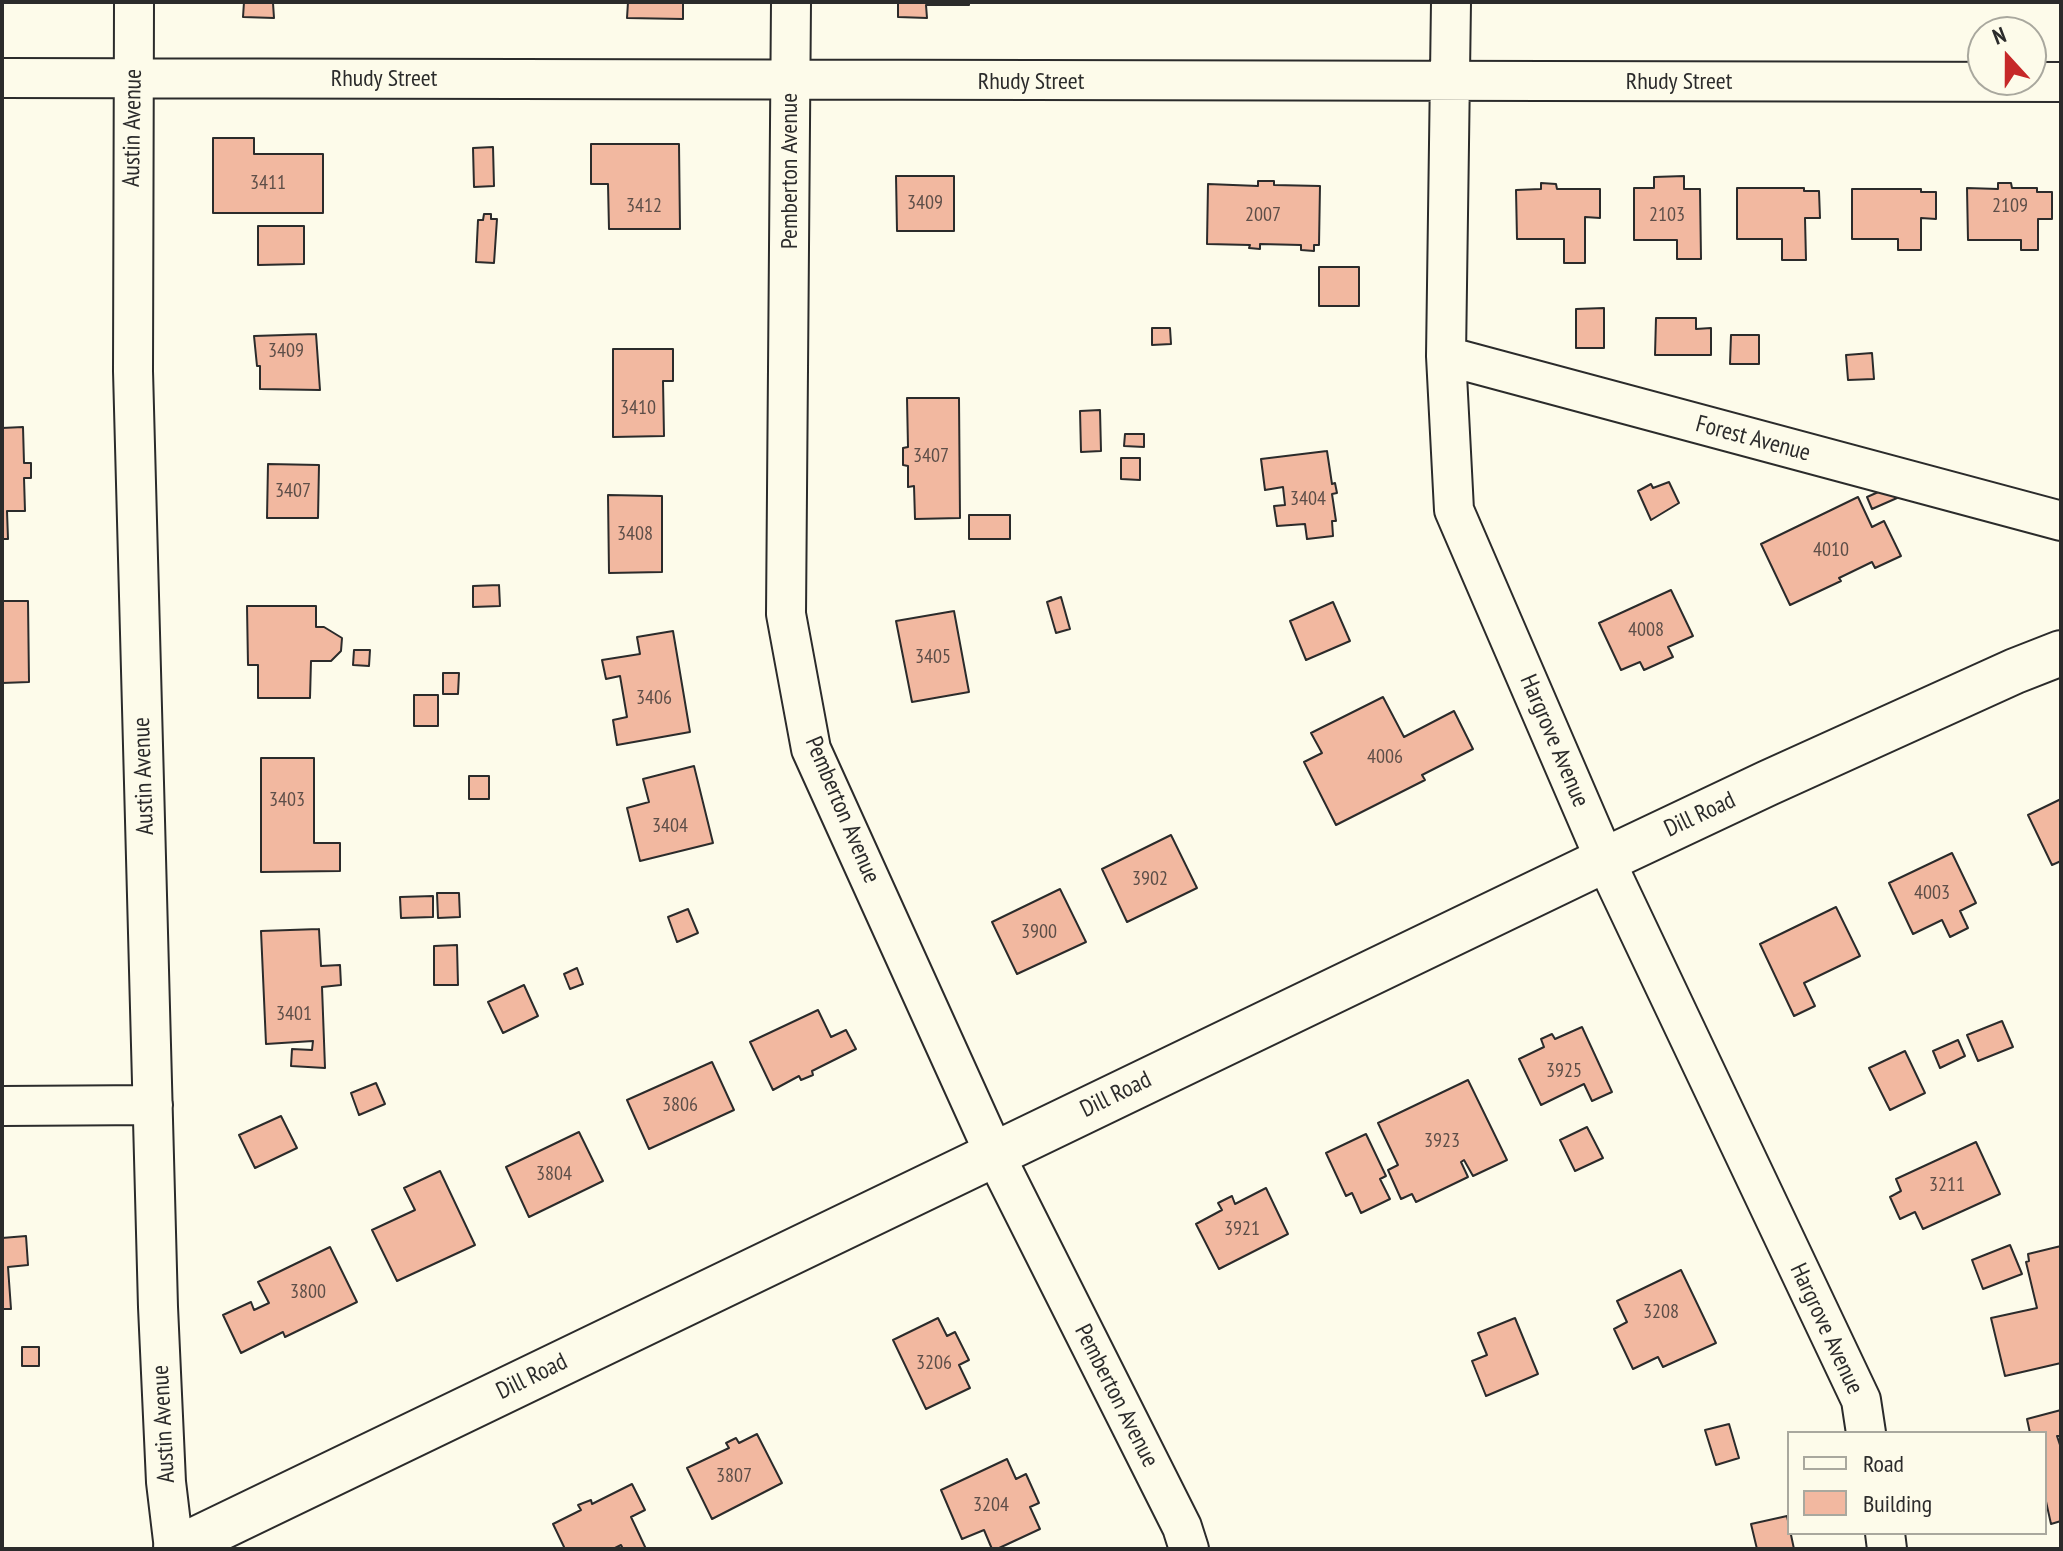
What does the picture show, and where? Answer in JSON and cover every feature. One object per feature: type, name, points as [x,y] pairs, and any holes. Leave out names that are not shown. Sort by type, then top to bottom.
[{"type":"street","name":"Austin Avenue","points":[[134,2],[133,371],[166,1482],[175,1549]]},
{"type":"street","name":"Pemberton Avenue","points":[[791,2],[786,614],[811,749],[994,1153],[1182,1527],[1189,1549]]},
{"type":"street","name":"Hargrove Avenue","points":[[1451,2],[1446,356],[1454,510],[1605,860],[1861,1400],[1866,1431]]},
{"type":"street","name":"Rhudy Street","points":[[2,78],[790,82],[2061,82]]},
{"type":"street","name":"Forest Avenue","points":[[1446,356],[2061,521]]},
{"type":"street","name":"Dill Road","points":[[175,1549],[1605,860],[1768,783],[2061,653]]},
{"type":"street","points":[[2,1106],[153,1105]]},
{"type":"building","points":[[244,2],[316,3],[273,3],[274,18],[243,17]]},
{"type":"building","points":[[628,2],[683,2],[683,19],[627,18]]},
{"type":"building","points":[[898,2],[969,2],[969,5],[926,5],[927,18],[898,17]]},
{"type":"building","points":[[213,138],[254,138],[254,154],[323,154],[323,213],[213,213]]},
{"type":"building","points":[[591,144],[679,144],[680,229],[609,229],[608,184],[591,184]]},
{"type":"building","points":[[493,147],[494,186],[474,187],[473,148]]},
{"type":"building","points":[[896,176],[954,176],[954,231],[897,231]]},
{"type":"building","points":[[1684,176],[1684,189],[1700,189],[1701,259],[1677,259],[1677,240],[1634,240],[1634,188],[1654,188],[1654,177]]},
{"type":"building","points":[[1258,181],[1274,181],[1274,185],[1320,186],[1319,245],[1314,245],[1314,251],[1301,250],[1301,245],[1260,244],[1260,249],[1249,248],[1250,245],[1207,244],[1208,184],[1258,186]]},
{"type":"building","points":[[1541,183],[1556,184],[1557,189],[1600,189],[1600,218],[1585,217],[1585,263],[1564,263],[1564,239],[1517,239],[1516,190],[1541,189]]},
{"type":"building","points":[[1998,183],[2011,183],[2012,188],[2037,188],[2037,192],[2052,192],[2052,219],[2038,219],[2038,250],[2021,250],[2021,240],[1968,240],[1967,188],[1998,189]]},
{"type":"building","points":[[1737,188],[1804,188],[1804,191],[1819,191],[1820,218],[1805,218],[1806,260],[1782,260],[1782,239],[1737,239]]},
{"type":"building","points":[[1852,189],[1921,189],[1921,192],[1936,192],[1936,219],[1921,218],[1921,250],[1898,250],[1898,239],[1852,239]]},
{"type":"building","points":[[484,214],[491,214],[491,219],[497,219],[494,263],[476,262],[478,220],[483,220]]},
{"type":"building","points":[[258,226],[304,226],[304,264],[258,265]]},
{"type":"building","points":[[1319,267],[1359,267],[1359,306],[1319,306]]},
{"type":"building","points":[[1604,308],[1604,348],[1576,348],[1576,309]]},
{"type":"building","points":[[1656,318],[1696,318],[1696,329],[1711,328],[1711,355],[1655,355]]},
{"type":"building","points":[[1152,328],[1170,328],[1171,344],[1152,345]]},
{"type":"building","points":[[316,334],[320,390],[260,389],[260,366],[257,366],[254,336]]},
{"type":"building","points":[[1731,335],[1759,335],[1759,364],[1730,364]]},
{"type":"building","points":[[613,349],[673,349],[673,381],[663,381],[664,436],[613,437]]},
{"type":"building","points":[[1872,353],[1874,379],[1848,380],[1846,355]]},
{"type":"building","points":[[907,398],[959,398],[960,518],[915,519],[914,486],[908,487],[908,466],[903,465],[903,448],[908,447]]},
{"type":"building","points":[[1100,410],[1101,451],[1081,452],[1080,411]]},
{"type":"building","points":[[23,427],[24,463],[31,463],[31,478],[24,478],[25,511],[7,511],[8,539],[2,539],[2,428]]},
{"type":"building","points":[[1125,434],[1144,434],[1144,447],[1124,446]]},
{"type":"building","points":[[1327,451],[1332,484],[1335,483],[1337,493],[1332,494],[1336,521],[1332,521],[1333,536],[1307,539],[1305,524],[1277,526],[1274,506],[1285,505],[1283,487],[1265,490],[1261,459]]},
{"type":"building","points":[[1121,458],[1140,458],[1140,480],[1121,479]]},
{"type":"building","points":[[268,464],[319,465],[318,518],[267,518]]},
{"type":"building","points":[[1669,482],[1679,503],[1651,520],[1638,491],[1651,484],[1653,488]]},
{"type":"building","points":[[1892,486],[1897,498],[1872,509],[1867,497]]},
{"type":"building","points":[[608,495],[662,496],[662,572],[609,573]]},
{"type":"building","points":[[1858,497],[1872,527],[1884,521],[1901,556],[1875,568],[1872,562],[1839,578],[1841,581],[1790,605],[1761,544]]},
{"type":"building","points":[[969,515],[1010,515],[1010,539],[969,539]]},
{"type":"building","points":[[499,585],[500,606],[473,607],[473,586]]},
{"type":"building","points":[[1671,590],[1693,636],[1668,647],[1673,657],[1644,670],[1640,662],[1621,670],[1599,623]]},
{"type":"building","points":[[1061,597],[1070,629],[1056,633],[1047,602]]},
{"type":"building","points":[[2,601],[28,601],[29,682],[2,683]]},
{"type":"building","points":[[1333,602],[1350,641],[1306,660],[1290,621]]},
{"type":"building","points":[[247,606],[316,606],[316,627],[324,627],[342,638],[341,651],[331,661],[311,661],[310,698],[258,698],[258,665],[248,665]]},
{"type":"building","points":[[954,611],[969,692],[912,702],[896,621]]},
{"type":"building","points":[[673,631],[690,732],[617,745],[613,720],[627,717],[620,676],[606,679],[602,660],[640,654],[637,637]]},
{"type":"building","points":[[354,650],[370,650],[369,666],[353,665]]},
{"type":"building","points":[[443,673],[459,673],[458,694],[443,694]]},
{"type":"building","points":[[414,695],[438,695],[438,726],[414,726]]},
{"type":"building","points":[[1383,697],[1404,737],[1454,711],[1473,749],[1422,775],[1425,780],[1336,825],[1304,762],[1322,753],[1311,733]]},
{"type":"building","points":[[261,758],[314,758],[314,843],[340,843],[340,871],[261,872]]},
{"type":"building","points":[[694,766],[713,843],[640,861],[627,808],[649,802],[643,779]]},
{"type":"building","points":[[469,776],[489,776],[489,799],[469,799]]},
{"type":"building","points":[[2061,799],[2061,861],[2052,865],[2028,815]]},
{"type":"building","points":[[1171,835],[1197,888],[1127,922],[1102,869]]},
{"type":"building","points":[[1952,853],[1976,903],[1960,911],[1968,928],[1950,937],[1942,920],[1913,934],[1889,883]]},
{"type":"building","points":[[1060,889],[1086,942],[1017,974],[992,922]]},
{"type":"building","points":[[437,893],[459,893],[460,917],[438,918]]},
{"type":"building","points":[[433,896],[433,917],[401,918],[400,897]]},
{"type":"building","points":[[1836,907],[1860,956],[1804,983],[1815,1006],[1794,1016],[1760,944]]},
{"type":"building","points":[[688,909],[698,933],[677,942],[668,917]]},
{"type":"building","points":[[319,929],[321,966],[340,965],[341,985],[322,987],[325,1068],[291,1066],[292,1049],[312,1050],[313,1041],[266,1044],[261,931]]},
{"type":"building","points":[[457,945],[458,985],[434,985],[434,946]]},
{"type":"building","points":[[577,968],[583,984],[570,989],[564,974]]},
{"type":"building","points":[[524,985],[538,1016],[503,1033],[488,1002]]},
{"type":"building","points":[[818,1010],[831,1037],[846,1030],[856,1049],[812,1071],[813,1075],[801,1080],[799,1076],[773,1090],[750,1042]]},
{"type":"building","points":[[2002,1021],[2013,1047],[1978,1061],[1967,1035]]},
{"type":"building","points":[[1582,1027],[1612,1092],[1592,1101],[1584,1084],[1541,1105],[1519,1059],[1544,1047],[1541,1039],[1552,1034],[1555,1039]]},
{"type":"building","points":[[1958,1040],[1965,1056],[1940,1068],[1933,1051]]},
{"type":"building","points":[[1905,1051],[1925,1093],[1890,1110],[1869,1068]]},
{"type":"building","points":[[712,1062],[734,1110],[649,1149],[627,1100]]},
{"type":"building","points":[[1468,1080],[1507,1160],[1473,1176],[1464,1160],[1461,1162],[1468,1177],[1416,1202],[1412,1194],[1401,1199],[1388,1170],[1398,1165],[1378,1123]]},
{"type":"building","points":[[376,1083],[385,1104],[359,1115],[351,1093]]},
{"type":"building","points":[[281,1116],[297,1148],[255,1168],[239,1135]]},
{"type":"building","points":[[1587,1127],[1603,1158],[1575,1171],[1560,1140]]},
{"type":"building","points":[[579,1132],[603,1181],[529,1217],[506,1167]]},
{"type":"building","points":[[1366,1134],[1386,1176],[1380,1179],[1390,1199],[1361,1213],[1352,1193],[1346,1196],[1326,1153]]},
{"type":"building","points":[[1976,1142],[2000,1194],[1923,1229],[1915,1212],[1900,1219],[1890,1197],[1901,1191],[1896,1179]]},
{"type":"building","points":[[440,1171],[475,1245],[397,1281],[372,1230],[415,1210],[404,1188]]},
{"type":"building","points":[[1266,1188],[1288,1234],[1219,1269],[1196,1224],[1222,1210],[1218,1203],[1232,1196],[1235,1204]]},
{"type":"building","points":[[26,1236],[28,1265],[8,1267],[11,1309],[2,1309],[2,1238]]},
{"type":"building","points":[[2010,1245],[2022,1274],[1983,1289],[1972,1260]]},
{"type":"building","points":[[2061,1246],[2061,1363],[2005,1376],[1991,1318],[2037,1308],[2026,1262],[2029,1261],[2028,1254]]},
{"type":"building","points":[[330,1247],[357,1302],[285,1337],[283,1332],[241,1353],[223,1315],[251,1302],[254,1310],[269,1303],[258,1282]]},
{"type":"building","points":[[1681,1270],[1716,1343],[1663,1367],[1658,1357],[1633,1369],[1614,1329],[1627,1322],[1617,1301]]},
{"type":"building","points":[[938,1318],[947,1336],[955,1332],[969,1360],[959,1365],[970,1388],[926,1409],[893,1340]]},
{"type":"building","points":[[1515,1318],[1538,1374],[1486,1396],[1472,1361],[1487,1355],[1478,1333]]},
{"type":"building","points":[[22,1347],[39,1347],[39,1366],[22,1366]]},
{"type":"building","points":[[2061,1410],[2061,1436],[2057,1436],[2061,1448],[2061,1521],[2051,1524],[2047,1506],[2047,1431],[2030,1431],[2027,1419]]},
{"type":"building","points":[[1729,1424],[1739,1458],[1716,1465],[1705,1430]]},
{"type":"building","points":[[757,1434],[782,1483],[712,1519],[687,1468],[729,1448],[726,1443],[736,1438],[739,1443]]},
{"type":"building","points":[[1007,1459],[1016,1479],[1026,1474],[1039,1503],[1030,1507],[1040,1529],[997,1549],[992,1549],[984,1530],[962,1539],[941,1490]]},
{"type":"building","points":[[632,1484],[645,1510],[631,1517],[646,1549],[623,1549],[621,1545],[613,1549],[565,1549],[553,1524],[581,1510],[578,1505],[591,1500],[592,1504]]},
{"type":"building","points":[[1787,1516],[1787,1535],[1791,1535],[1794,1549],[1757,1549],[1751,1524]]}]
